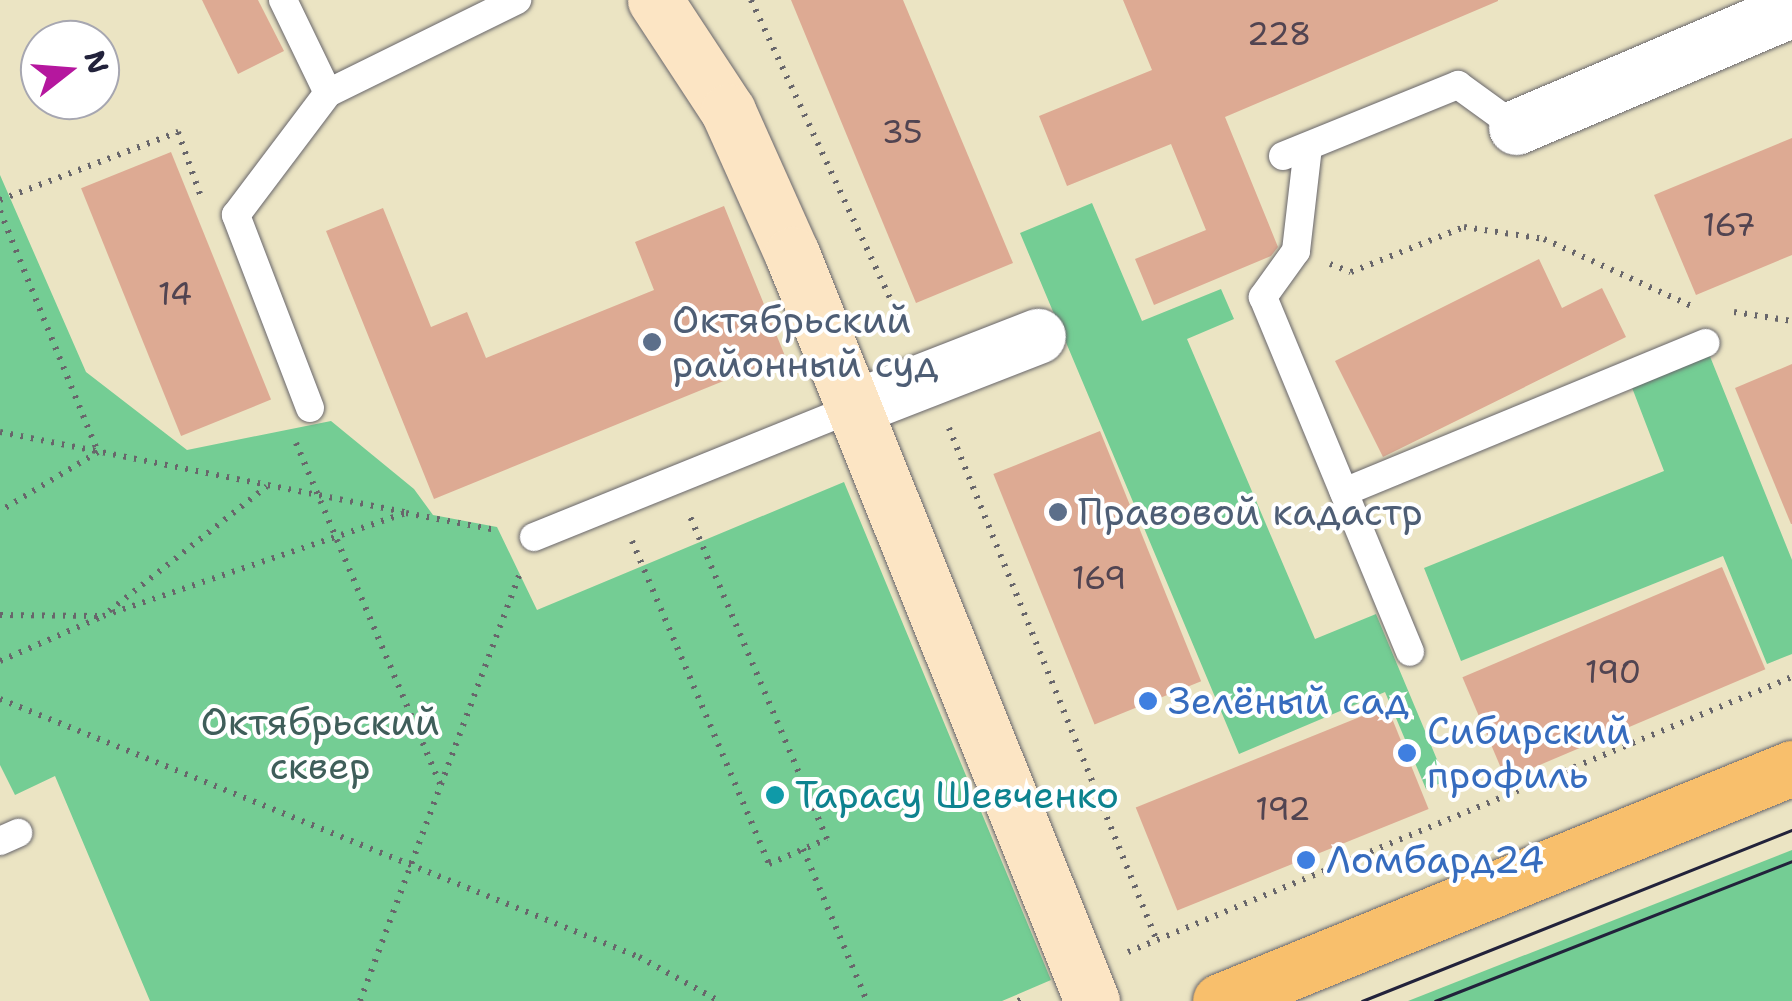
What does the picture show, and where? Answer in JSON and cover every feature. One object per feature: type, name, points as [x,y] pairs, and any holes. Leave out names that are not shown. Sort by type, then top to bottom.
[{"type":"main road","points":[[655,0],[728,112],[858,406],[1092,1001]]},
{"type":"main road","points":[[1222,1000],[1792,768]]},
{"type":"street","points":[[1516,127],[1792,9]]},
{"type":"street","points":[[858,406],[1038,336]]},
{"type":"lane","points":[[283,0],[328,93]]},
{"type":"lane","points":[[310,408],[236,215],[328,93],[517,0]]},
{"type":"lane","points":[[1410,652],[1264,297],[1296,251],[1296,152],[1458,85],[1516,127]]},
{"type":"lane","points":[[1344,492],[1706,343]]},
{"type":"lane","points":[[534,537],[858,406]]},
{"type":"path","points":[[750,0],[928,378],[1158,941]]},
{"type":"path","points":[[0,200],[178,132],[202,202]]},
{"type":"path","points":[[0,211],[98,452]]},
{"type":"path","points":[[1296,251],[1351,272],[1464,227],[1544,240],[1706,308]]},
{"type":"path","points":[[1723,310],[1792,320]]},
{"type":"path","points":[[0,432],[534,537],[360,1001]]},
{"type":"path","points":[[291,432],[442,787]]},
{"type":"path","points":[[0,510],[98,452]]},
{"type":"path","points":[[616,504],[769,864],[803,850],[827,839],[674,480]]},
{"type":"path","points":[[0,615],[102,616],[267,486]]},
{"type":"path","points":[[0,661],[102,616],[406,513]]},
{"type":"path","points":[[1122,955],[1792,677]]},
{"type":"path","points":[[0,699],[639,957],[719,1001]]},
{"type":"path","points":[[803,850],[867,1001]]},
{"type":"green space","name":"Октябрьский сквер","points":[[0,175],[86,372],[187,450],[331,421],[414,489],[433,515],[497,527],[537,610],[844,482],[1051,980],[1002,1001],[150,1001],[55,776],[15,795],[0,765]]},
{"type":"green space","points":[[1092,203],[1142,321],[1221,289],[1234,319],[1187,339],[1315,639],[1376,614],[1446,781],[1426,789],[1385,692],[1239,754],[1020,233]]},
{"type":"green space","points":[[1709,354],[1792,560],[1792,654],[1767,664],[1723,556],[1461,661],[1424,568],[1664,471],[1631,385]]},
{"type":"green space","points":[[1792,850],[1792,1001],[1408,1001]]},
{"type":"building","points":[[202,0],[258,0],[284,51],[238,74]]},
{"type":"building","points":[[791,0],[903,0],[1013,263],[916,303]]},
{"type":"building","points":[[1123,0],[1498,1],[1225,117],[1278,247],[1271,256],[1154,305],[1135,259],[1206,230],[1171,144],[1067,186],[1039,116],[1152,70]]},
{"type":"building","points":[[1792,138],[1792,255],[1696,295],[1654,195]]},
{"type":"building","points":[[171,152],[271,400],[181,436],[81,188]]},
{"type":"building","name":"Октябрьский районный суд","points":[[724,206],[785,356],[434,499],[326,231],[383,208],[431,327],[467,312],[486,358],[654,290],[635,242]]},
{"type":"building","points":[[1539,259],[1562,308],[1602,288],[1626,337],[1383,457],[1335,361]]},
{"type":"building","points":[[1792,364],[1792,524],[1791,524],[1735,388]]},
{"type":"building","points":[[1100,431],[1201,681],[1095,724],[993,474]]},
{"type":"building","points":[[1722,567],[1765,669],[1506,779],[1462,677]]},
{"type":"building","points":[[1387,706],[1429,809],[1177,910],[1136,808]]},
{"type":"tram line","points":[[1362,1001],[1792,830]]},
{"type":"tram line","points":[[1435,1001],[1792,861]]},
{"type":"place","name":"Октябрьский районный суд","points":[[652,342]]},
{"type":"place","name":"Правовой кадастр","points":[[1058,512]]},
{"type":"place","name":"Зелёный сад","points":[[1148,701]]},
{"type":"place","name":"Сибирский профиль","points":[[1407,753]]},
{"type":"place","name":"Тарасу Шевченко","points":[[775,795]]},
{"type":"place","name":"Ломбард24","points":[[1306,860]]}]
